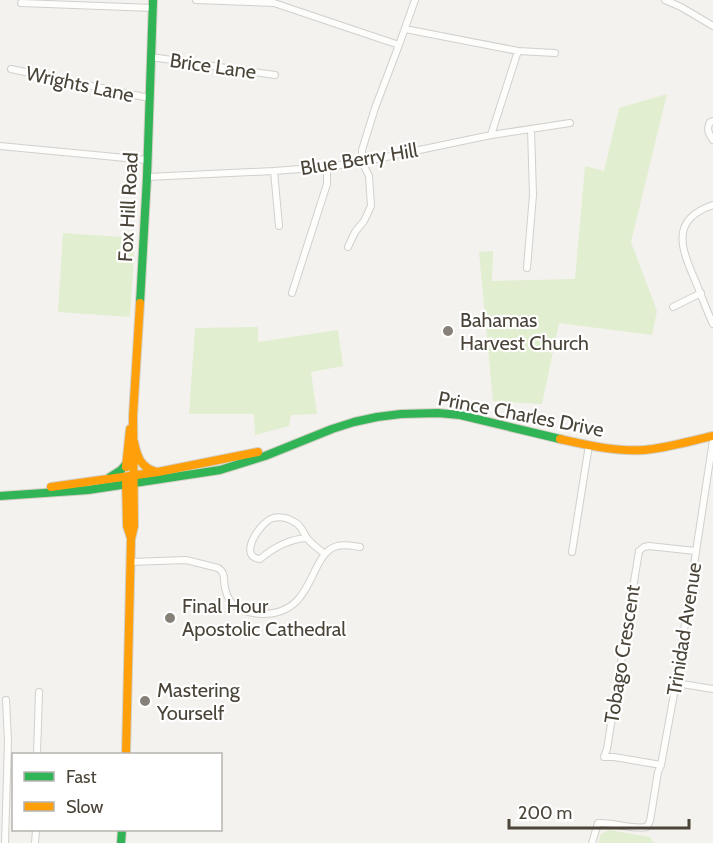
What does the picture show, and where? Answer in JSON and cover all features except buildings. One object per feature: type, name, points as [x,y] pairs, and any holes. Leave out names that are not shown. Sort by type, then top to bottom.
[{"type":"main road","name":"Fox Hill Road","points":[[126,753],[131,539],[127,526],[134,442],[133,416],[147,177],[153,4]]},
{"type":"main road","name":"Prince Charles Drive","points":[[0,496],[59,493],[219,470],[246,463],[339,426],[380,416],[416,413],[458,415],[589,445],[635,450],[713,438]]},
{"type":"main road","name":"Fox Hill Road","points":[[130,481],[127,463],[128,441],[133,416]]},
{"type":"main road","points":[[134,442],[142,464],[149,470],[158,472]]},
{"type":"main road","name":"Prince Charles Drive","points":[[25,494],[57,486],[105,480],[130,481],[158,472],[291,445]]},
{"type":"main road","points":[[105,480],[121,471],[127,463]]},
{"type":"street","points":[[196,0],[274,3],[399,45]]},
{"type":"street","points":[[348,247],[371,206],[369,176],[362,162],[362,150],[415,0]]},
{"type":"street","points":[[665,0],[680,4],[713,29]]},
{"type":"street","points":[[21,3],[153,4]]},
{"type":"street","points":[[405,29],[518,51],[555,53]]},
{"type":"street","points":[[491,135],[518,51]]},
{"type":"street","name":"Brice Lane","points":[[151,57],[274,75]]},
{"type":"street","name":"Wrights Lane","points":[[11,69],[149,98]]},
{"type":"street","points":[[713,120],[707,127],[713,140]]},
{"type":"street","name":"Blue Berry Hill","points":[[147,177],[327,167],[491,135],[570,123]]},
{"type":"street","points":[[527,268],[533,195],[531,129]]},
{"type":"street","points":[[0,146],[147,160]]},
{"type":"street","points":[[292,293],[327,184],[327,167]]},
{"type":"street","points":[[274,171],[279,226]]},
{"type":"street","points":[[713,205],[691,217],[682,235],[683,250],[713,324]]},
{"type":"street","points":[[672,307],[700,293]]},
{"type":"street","name":"Trinidad Avenue","points":[[592,843],[597,823],[609,822],[644,828],[649,825],[676,683],[713,438]]},
{"type":"street","points":[[572,552],[589,445]]},
{"type":"street","points":[[307,538],[291,540],[260,559],[253,557],[251,552],[254,536],[266,522],[274,518],[285,518],[302,528],[307,538],[325,554]]},
{"type":"street","points":[[130,562],[186,560],[218,568],[224,574],[225,590],[234,606],[246,612],[267,614],[280,612],[300,598],[325,554],[337,546],[360,547]]},
{"type":"street","name":"Tobago Crescent","points":[[661,765],[604,757],[639,551],[649,546],[695,551]]},
{"type":"street","points":[[676,683],[713,689]]},
{"type":"street","points":[[37,753],[39,692]]},
{"type":"street","points":[[5,843],[8,741],[6,700]]},
{"type":"green space","points":[[667,94],[631,242],[657,311],[652,335],[559,323],[542,404],[493,401],[479,252],[493,251],[492,281],[575,279],[585,166],[604,171],[619,108]]},
{"type":"green space","points":[[63,233],[135,238],[130,317],[58,312]]},
{"type":"green space","points":[[258,327],[258,342],[338,330],[343,366],[311,372],[317,414],[291,415],[289,426],[255,435],[254,414],[189,414],[195,328]]},
{"type":"green space","points":[[609,830],[650,837],[656,843],[598,843],[601,834]]},
{"type":"traffic: fast","points":[[140,303],[153,0]]},
{"type":"traffic: fast","points":[[0,496],[88,490],[220,470],[265,456],[354,422],[401,414],[460,415],[560,439]]},
{"type":"traffic: fast","points":[[110,477],[127,463]]},
{"type":"traffic: fast","points":[[121,843],[122,831]]},
{"type":"traffic: slow","points":[[126,753],[131,539],[134,526],[133,416],[140,303]]},
{"type":"traffic: slow","points":[[126,467],[130,429]]},
{"type":"traffic: slow","points":[[560,439],[602,448],[644,450],[713,436]]},
{"type":"traffic: slow","points":[[134,442],[143,465],[157,472]]},
{"type":"traffic: slow","points":[[51,487],[158,472],[258,452]]},
{"type":"traffic: slow","points":[[126,480],[127,526],[131,538]]},
{"type":"place","name":"Bahamas Harvest Church","points":[[448,331]]},
{"type":"place","name":"Final Hour Apostolic Cathedral","points":[[170,618]]},
{"type":"place","name":"Mastering Yourself","points":[[145,701]]}]
